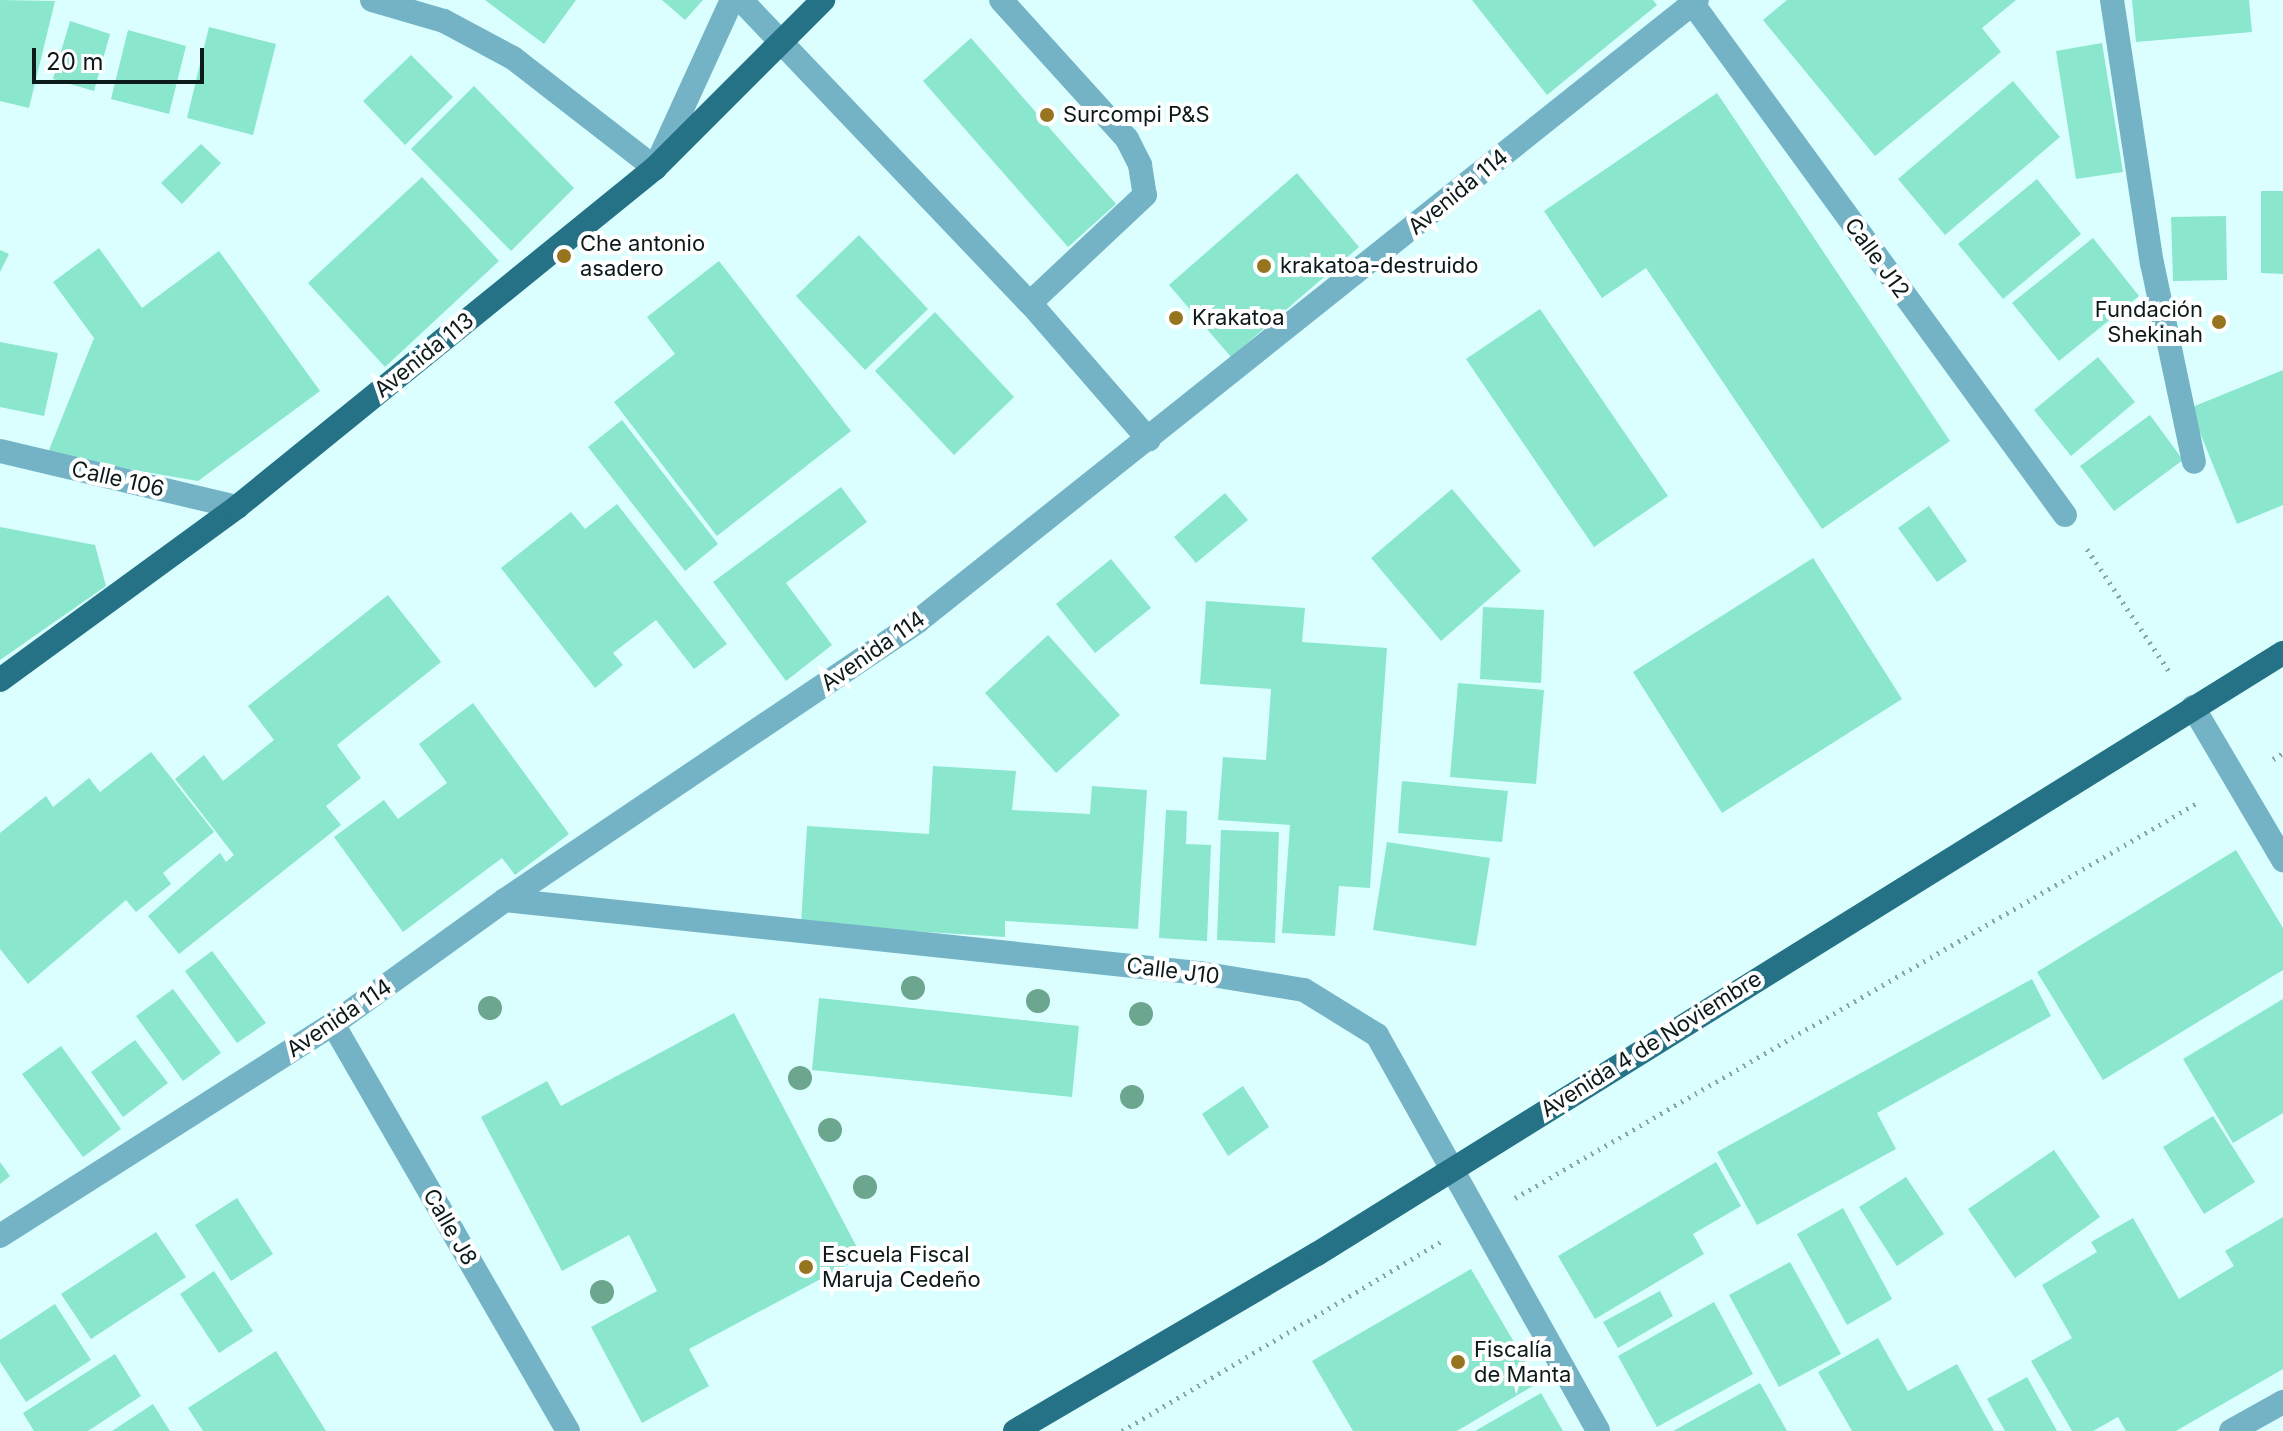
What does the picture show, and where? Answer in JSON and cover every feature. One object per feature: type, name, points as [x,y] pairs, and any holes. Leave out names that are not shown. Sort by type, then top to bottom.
[{"type":"main road","name":"Avenida 113","points":[[0,680],[237,507],[655,168],[823,0]]},
{"type":"main road","name":"Avenida 4 de Noviembre","points":[[1015,1431],[1317,1254],[1452,1167],[2283,653]]},
{"type":"street","points":[[372,0],[444,21],[513,58],[655,168],[732,0]]},
{"type":"street","points":[[741,0],[1030,303],[1149,440]]},
{"type":"street","points":[[1001,0],[1127,139],[1140,165],[1145,195],[1030,303]]},
{"type":"street","points":[[2112,0],[2152,263],[2194,462]]},
{"type":"street","name":"Avenida 114","points":[[0,1236],[333,1024],[505,900],[918,621],[1149,440],[1693,1]]},
{"type":"street","name":"Calle J12","points":[[1693,1],[2065,515]]},
{"type":"street","name":"Calle 106","points":[[0,451],[237,507]]},
{"type":"street","points":[[2193,707],[2283,860]]},
{"type":"street","name":"Calle J10","points":[[505,900],[1184,971],[1304,990],[1377,1035],[1598,1431]]},
{"type":"street","name":"Calle J8","points":[[333,1024],[568,1431]]},
{"type":"street","points":[[2231,1431],[2283,1402]]},
{"type":"path","points":[[2065,515],[2193,707]]},
{"type":"path","points":[[1122,1431],[1481,1218],[2283,753]]},
{"type":"building","points":[[0,0],[55,1],[29,108],[0,101]]},
{"type":"building","points":[[485,0],[576,0],[544,44]]},
{"type":"building","points":[[662,0],[703,0],[685,20]]},
{"type":"building","points":[[1472,0],[1653,0],[1657,5],[1547,95]]},
{"type":"building","points":[[1787,0],[2016,0],[1982,28],[2001,52],[1875,156],[1763,20]]},
{"type":"building","points":[[2132,0],[2249,0],[2252,32],[2136,42]]},
{"type":"building","points":[[70,21],[110,34],[94,91],[53,79]]},
{"type":"building","points":[[209,27],[276,44],[253,135],[187,118]]},
{"type":"building","points":[[128,30],[186,46],[169,114],[111,99]]},
{"type":"building","points":[[971,38],[1116,204],[1068,247],[923,81]]},
{"type":"building","points":[[2102,43],[2123,172],[2076,179],[2056,51]]},
{"type":"building","points":[[411,55],[453,97],[405,145],[363,101]]},
{"type":"building","points":[[2013,81],[2060,137],[1945,235],[1898,179]]},
{"type":"building","points":[[474,86],[574,188],[511,251],[411,149]]},
{"type":"building","points":[[1717,93],[1950,441],[1822,529],[1646,268],[1602,298],[1544,211]]},
{"type":"building","points":[[201,144],[221,163],[182,204],[161,183]]},
{"type":"building","name":"krakatoa-destruido","points":[[1297,173],[1359,247],[1231,357],[1169,285]]},
{"type":"building","points":[[422,177],[499,261],[385,367],[308,283]]},
{"type":"building","points":[[2037,179],[2081,234],[2003,299],[1958,244]]},
{"type":"building","points":[[2261,191],[2283,191],[2283,274],[2261,273]]},
{"type":"building","points":[[2226,216],[2227,280],[2173,281],[2171,217]]},
{"type":"building","points":[[859,235],[928,309],[865,370],[796,296]]},
{"type":"building","points":[[2093,238],[2139,296],[2059,361],[2012,303]]},
{"type":"building","points":[[99,248],[142,308],[219,251],[320,391],[198,481],[47,455],[94,338],[53,282]]},
{"type":"building","points":[[0,250],[9,254],[0,272]]},
{"type":"building","points":[[719,261],[851,431],[717,536],[614,402],[675,354],[647,317]]},
{"type":"building","points":[[1540,309],[1668,496],[1594,547],[1466,359]]},
{"type":"building","points":[[935,312],[1014,397],[954,455],[875,371]]},
{"type":"building","points":[[0,342],[58,353],[44,416],[0,407]]},
{"type":"building","points":[[2098,357],[2135,402],[2071,456],[2034,410]]},
{"type":"building","points":[[2283,370],[2283,505],[2237,524],[2190,408]]},
{"type":"building","points":[[2150,415],[2183,460],[2114,511],[2080,466]]},
{"type":"building","points":[[622,420],[718,544],[685,571],[588,447]]},
{"type":"building","points":[[841,487],[867,522],[786,583],[832,645],[786,681],[713,582]]},
{"type":"building","points":[[1452,489],[1521,571],[1441,641],[1371,558]]},
{"type":"building","points":[[1225,493],[1248,520],[1196,563],[1174,537]]},
{"type":"building","points":[[617,504],[727,644],[694,669],[656,620],[613,653],[623,665],[595,688],[501,568],[571,512],[585,529]]},
{"type":"building","points":[[1929,506],[1967,561],[1937,582],[1898,528]]},
{"type":"building","points":[[0,527],[95,545],[106,586],[0,660]]},
{"type":"building","points":[[1813,558],[1902,699],[1722,813],[1633,672]]},
{"type":"building","points":[[1111,559],[1151,608],[1095,653],[1056,604]]},
{"type":"building","points":[[388,595],[441,662],[337,745],[361,778],[326,806],[341,825],[179,954],[148,916],[220,853],[226,862],[234,855],[175,779],[204,755],[223,781],[274,740],[248,706]]},
{"type":"building","points":[[1206,601],[1305,608],[1302,642],[1387,648],[1370,888],[1339,886],[1335,936],[1282,933],[1290,825],[1218,820],[1223,757],[1266,760],[1271,689],[1200,684]]},
{"type":"building","points":[[1483,607],[1544,610],[1541,683],[1480,679]]},
{"type":"building","points":[[1048,635],[1120,715],[1056,773],[985,693]]},
{"type":"building","points":[[1458,683],[1544,690],[1536,784],[1450,777]]},
{"type":"building","points":[[473,703],[569,834],[515,875],[502,858],[403,932],[334,837],[384,800],[398,819],[447,783],[419,744]]},
{"type":"building","points":[[151,752],[214,832],[163,873],[171,884],[136,912],[126,900],[28,984],[0,949],[0,833],[46,796],[53,807],[89,778],[100,792]]},
{"type":"building","points":[[933,766],[1016,771],[1012,810],[1090,814],[1092,786],[1147,790],[1138,929],[1005,921],[1005,937],[801,924],[807,826],[929,834]]},
{"type":"building","points":[[1402,781],[1508,791],[1502,842],[1398,833]]},
{"type":"building","points":[[1166,810],[1187,811],[1186,844],[1211,845],[1207,941],[1159,938]]},
{"type":"building","points":[[1221,830],[1279,832],[1275,943],[1217,940]]},
{"type":"building","points":[[1387,842],[1490,858],[1476,946],[1373,930]]},
{"type":"building","points":[[2236,850],[2283,928],[2283,970],[2103,1080],[2037,972]]},
{"type":"building","points":[[212,951],[266,1023],[237,1043],[185,971]]},
{"type":"building","points":[[2032,979],[2051,1016],[1877,1113],[1896,1149],[1757,1225],[1717,1152]]},
{"type":"building","points":[[173,989],[221,1053],[183,1081],[136,1016]]},
{"type":"building","points":[[819,998],[1079,1026],[1072,1097],[812,1070]]},
{"type":"building","points":[[2283,999],[2283,1113],[2233,1143],[2183,1059]]},
{"type":"building","points":[[734,1013],[862,1257],[689,1349],[709,1386],[642,1423],[591,1327],[657,1291],[629,1235],[562,1271],[481,1117],[547,1081],[561,1106]]},
{"type":"building","points":[[135,1040],[168,1083],[123,1117],[91,1072]]},
{"type":"building","points":[[61,1046],[121,1129],[83,1157],[22,1074]]},
{"type":"building","points":[[1243,1086],[1269,1127],[1228,1156],[1202,1114]]},
{"type":"building","points":[[2213,1116],[2255,1182],[2204,1214],[2163,1147]]},
{"type":"building","points":[[2054,1150],[2100,1217],[2015,1278],[1968,1209]]},
{"type":"building","points":[[0,1162],[10,1176],[0,1184]]},
{"type":"building","points":[[1716,1162],[1741,1206],[1693,1234],[1704,1254],[1595,1319],[1558,1256]]},
{"type":"building","points":[[1906,1177],[1944,1234],[1897,1266],[1859,1207]]},
{"type":"building","points":[[237,1198],[273,1254],[231,1281],[195,1225]]},
{"type":"building","points":[[1843,1208],[1892,1299],[1847,1325],[1797,1234]]},
{"type":"building","points":[[2283,1217],[2283,1369],[2176,1431],[2126,1431],[2118,1417],[2093,1431],[2072,1431],[2031,1361],[2072,1338],[2042,1285],[2097,1252],[2091,1242],[2133,1218],[2179,1299],[2234,1266],[2225,1251]]},
{"type":"building","points":[[156,1232],[186,1277],[91,1339],[61,1294]]},
{"type":"building","points":[[1790,1262],[1841,1354],[1779,1387],[1729,1295]]},
{"type":"building","points":[[1471,1269],[1538,1383],[1457,1431],[1353,1431],[1312,1361]]},
{"type":"building","points":[[214,1271],[253,1331],[219,1353],[180,1294]]},
{"type":"building","points":[[1660,1291],[1673,1316],[1618,1348],[1603,1322]]},
{"type":"building","points":[[1714,1302],[1753,1374],[1657,1427],[1618,1356]]},
{"type":"building","points":[[55,1304],[91,1360],[26,1402],[0,1362],[0,1340]]},
{"type":"building","points":[[1878,1338],[1908,1391],[1957,1364],[1994,1431],[1852,1431],[1818,1372]]},
{"type":"building","points":[[276,1351],[326,1431],[203,1431],[188,1408]]},
{"type":"building","points":[[115,1354],[141,1396],[88,1431],[34,1431],[23,1413]]},
{"type":"building","points":[[2027,1377],[2057,1431],[2005,1431],[1987,1399]]},
{"type":"building","points":[[1760,1383],[1787,1431],[1673,1431]]},
{"type":"building","points":[[1541,1393],[1563,1431],[1475,1431]]},
{"type":"building","points":[[153,1404],[170,1431],[112,1431]]},
{"type":"place","name":"Surcompi P&S","points":[[1047,115]]},
{"type":"place","name":"Che antonio asadero","points":[[564,256]]},
{"type":"place","name":"krakatoa-destruido","points":[[1264,266]]},
{"type":"place","name":"Krakatoa","points":[[1176,318]]},
{"type":"place","name":"Fundación Shekinah","points":[[2219,322]]},
{"type":"place","name":"Escuela Fiscal Maruja Cedeño","points":[[806,1267]]},
{"type":"place","name":"Fiscalía de Manta","points":[[1458,1362]]}]
